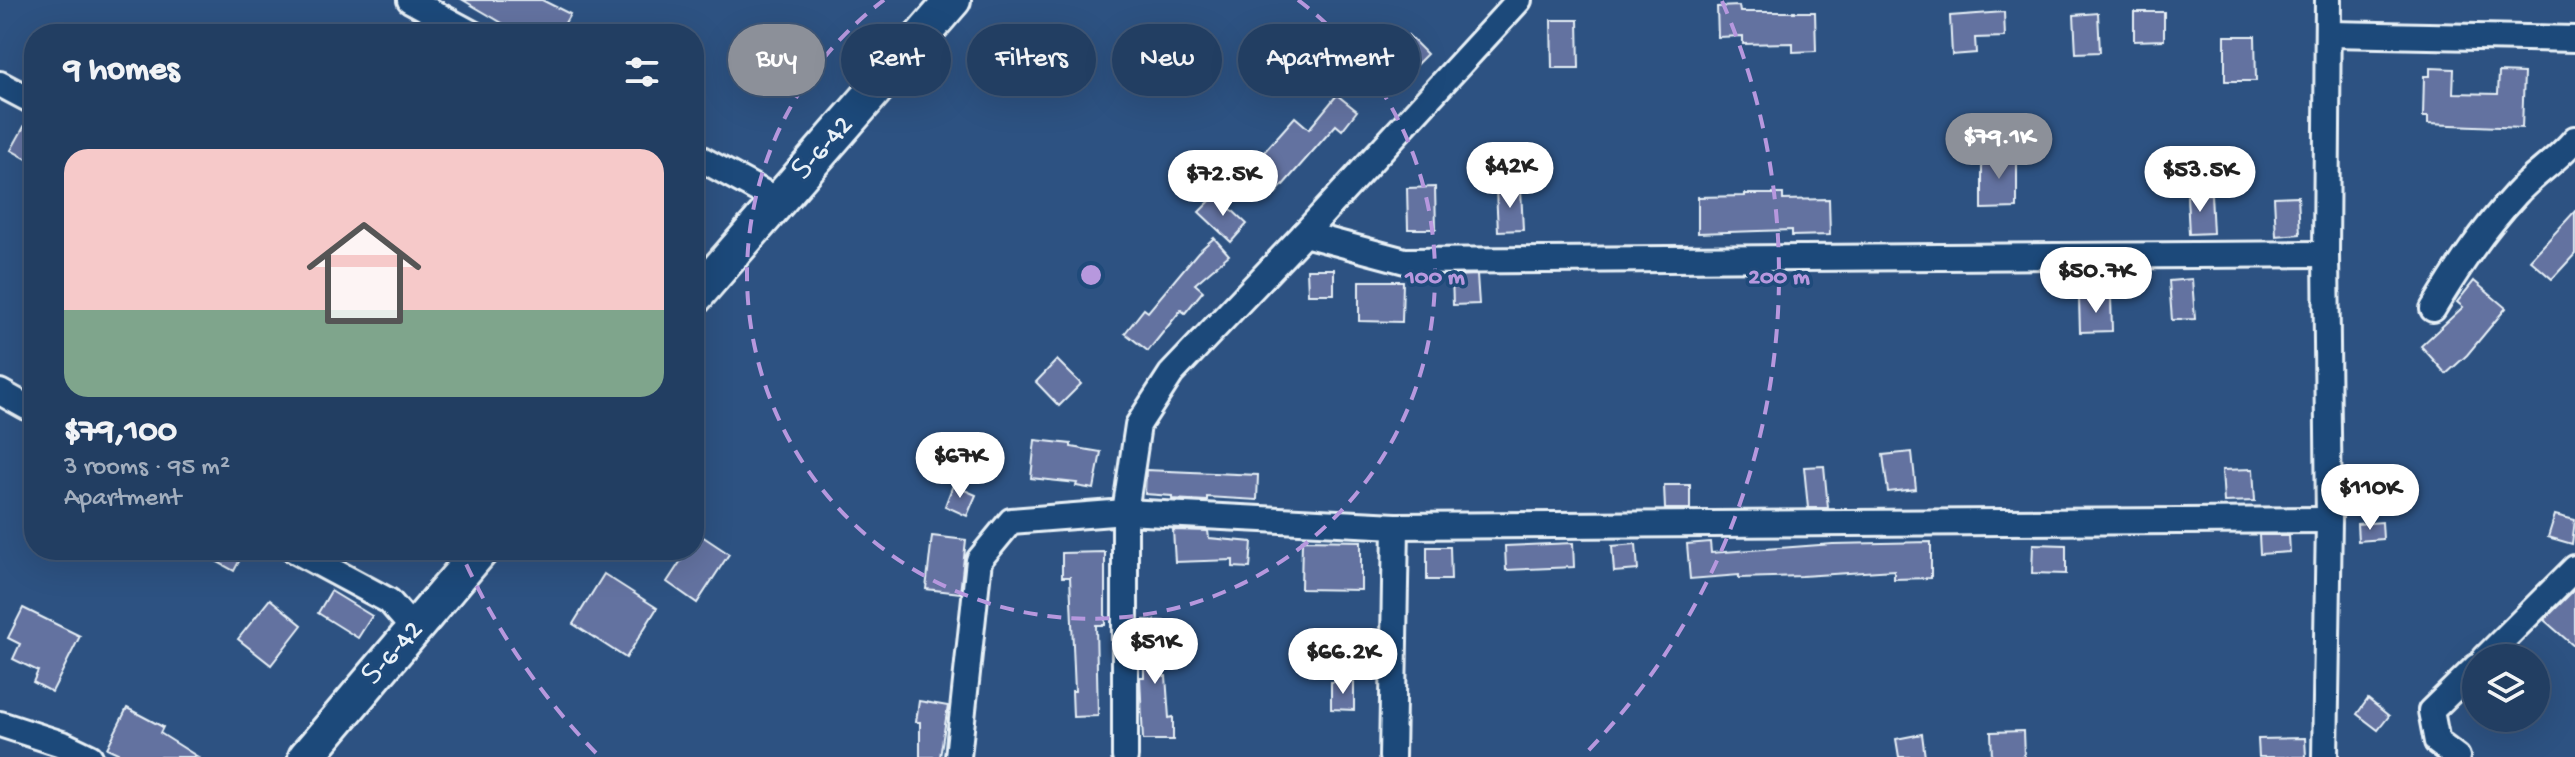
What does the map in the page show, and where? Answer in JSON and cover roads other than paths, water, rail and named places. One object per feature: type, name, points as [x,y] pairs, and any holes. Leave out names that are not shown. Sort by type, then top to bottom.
[{"type":"main road","name":"Տ-6-42","points":[[704,287],[953,0]]},
{"type":"main road","name":"Տ-6-42","points":[[306,757],[473,560]]},
{"type":"street","points":[[410,0],[454,24]]},
{"type":"street","points":[[1125,757],[1125,512],[1138,425],[1171,374],[1519,0]]},
{"type":"street","points":[[2325,757],[2329,520],[2326,254],[2328,0]]},
{"type":"street","points":[[2330,34],[2575,39]]},
{"type":"street","points":[[0,84],[24,97]]},
{"type":"street","points":[[2433,309],[2471,247],[2519,190],[2561,157],[2575,139]]},
{"type":"street","points":[[704,160],[779,201]]},
{"type":"street","points":[[1304,234],[1405,261],[2326,254]]},
{"type":"street","points":[[0,392],[24,405]]},
{"type":"street","points":[[958,757],[979,560],[1011,521],[1125,512],[1396,526],[2329,520]]},
{"type":"street","points":[[1392,757],[1396,526]]},
{"type":"street","points":[[313,560],[389,601],[415,631]]},
{"type":"street","points":[[2499,644],[2575,568]]},
{"type":"street","points":[[2457,757],[2437,742],[2431,711],[2462,681]]},
{"type":"street","points":[[0,724],[65,745],[90,757]]}]
